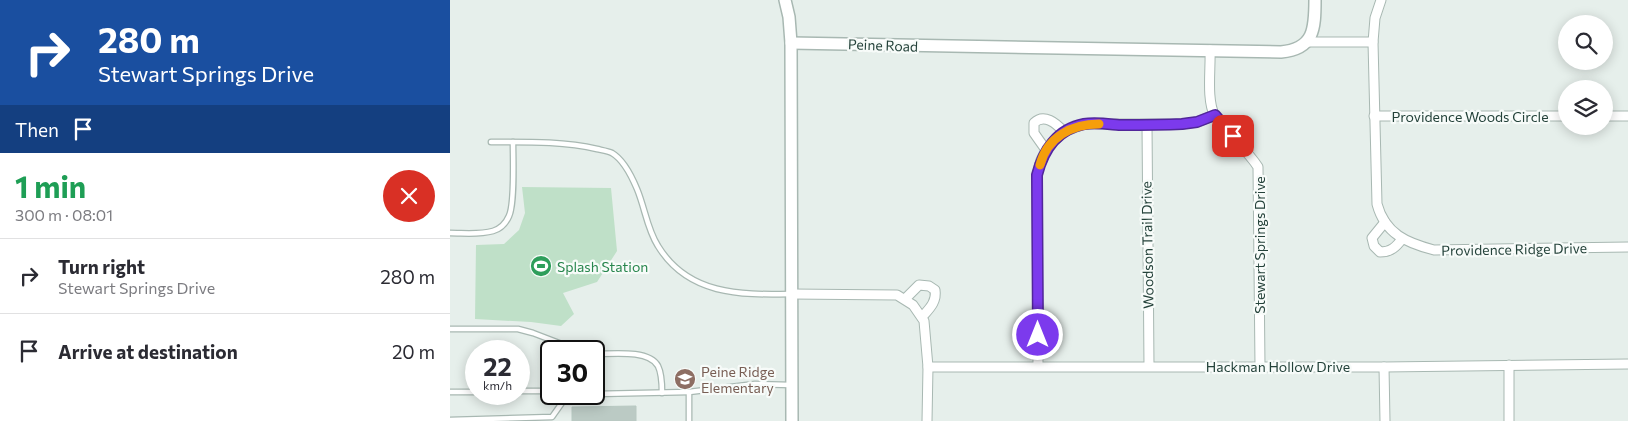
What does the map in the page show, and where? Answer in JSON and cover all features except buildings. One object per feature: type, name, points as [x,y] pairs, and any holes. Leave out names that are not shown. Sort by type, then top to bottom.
[{"type":"street","points":[[785,0],[789,17],[791,43],[792,421]]},
{"type":"street","points":[[1315,0],[1314,20],[1307,42],[1373,42]]},
{"type":"street","name":"Providence Ridge Drive","points":[[1381,0],[1375,18],[1373,42],[1377,204],[1380,215],[1394,233],[1412,244],[1434,250],[1628,247]]},
{"type":"street","name":"Peine Road","points":[[791,43],[1280,52],[1296,49],[1307,42]]},
{"type":"street","points":[[1038,366],[1037,175],[1046,150],[1064,132],[1084,124],[1189,124],[1215,115],[1211,103],[1210,50]]},
{"type":"street","name":"Stewart Springs Drive","points":[[1215,115],[1258,167],[1260,366]]},
{"type":"street","name":"Providence Woods Circle","points":[[1374,116],[1558,116]]},
{"type":"street","points":[[1613,116],[1628,116]]},
{"type":"street","points":[[1046,150],[1034,133],[1034,124],[1038,119],[1044,118],[1053,121],[1064,132]]},
{"type":"street","name":"Woodson Trail Drive","points":[[1147,125],[1149,366]]},
{"type":"street","points":[[1385,222],[1372,238],[1374,246],[1380,252],[1387,252],[1392,250],[1402,239]]},
{"type":"street","points":[[905,300],[919,285],[929,286],[935,290],[936,298],[931,308],[922,317]]},
{"type":"street","points":[[792,294],[898,295],[914,305],[924,321],[928,367],[927,421]]},
{"type":"street","name":"Hackman Hollow Drive","points":[[928,367],[1384,367],[1628,364]]},
{"type":"street","points":[[1509,365],[1509,421]]},
{"type":"street","points":[[1384,367],[1385,421]]},
{"type":"lane","points":[[491,142],[587,147],[612,153],[630,171],[658,246],[672,263],[688,276],[710,288],[738,294],[792,294]]},
{"type":"lane","points":[[450,233],[493,231],[503,225],[510,216],[512,205],[513,142]]},
{"type":"lane","points":[[450,329],[518,329],[533,332],[553,340]]},
{"type":"lane","points":[[605,354],[643,355],[651,358],[658,364],[662,377],[662,393]]},
{"type":"lane","points":[[605,394],[689,392],[755,384],[792,385]]},
{"type":"lane","points":[[450,392],[465,392]]},
{"type":"lane","points":[[689,392],[689,421]]},
{"type":"lane","points":[[450,420],[552,417],[560,405]]},
{"type":"green space","name":"Splash Station","points":[[522,187],[611,188],[617,251],[597,282],[563,293],[574,314],[561,326],[531,322],[475,319],[476,245],[504,244],[519,230],[525,213]]},
{"type":"slow traffic","points":[[1040,165],[1046,150],[1064,132],[1084,124],[1099,124]]},
{"type":"place","name":"Splash Station","points":[[541,266]]},
{"type":"place","name":"Peine Ridge Elementary","points":[[685,379]]},
{"type":"route","points":[[1038,335],[1037,175],[1046,150],[1064,132],[1084,124],[1182,124],[1197,122],[1215,115],[1233,136]]}]
